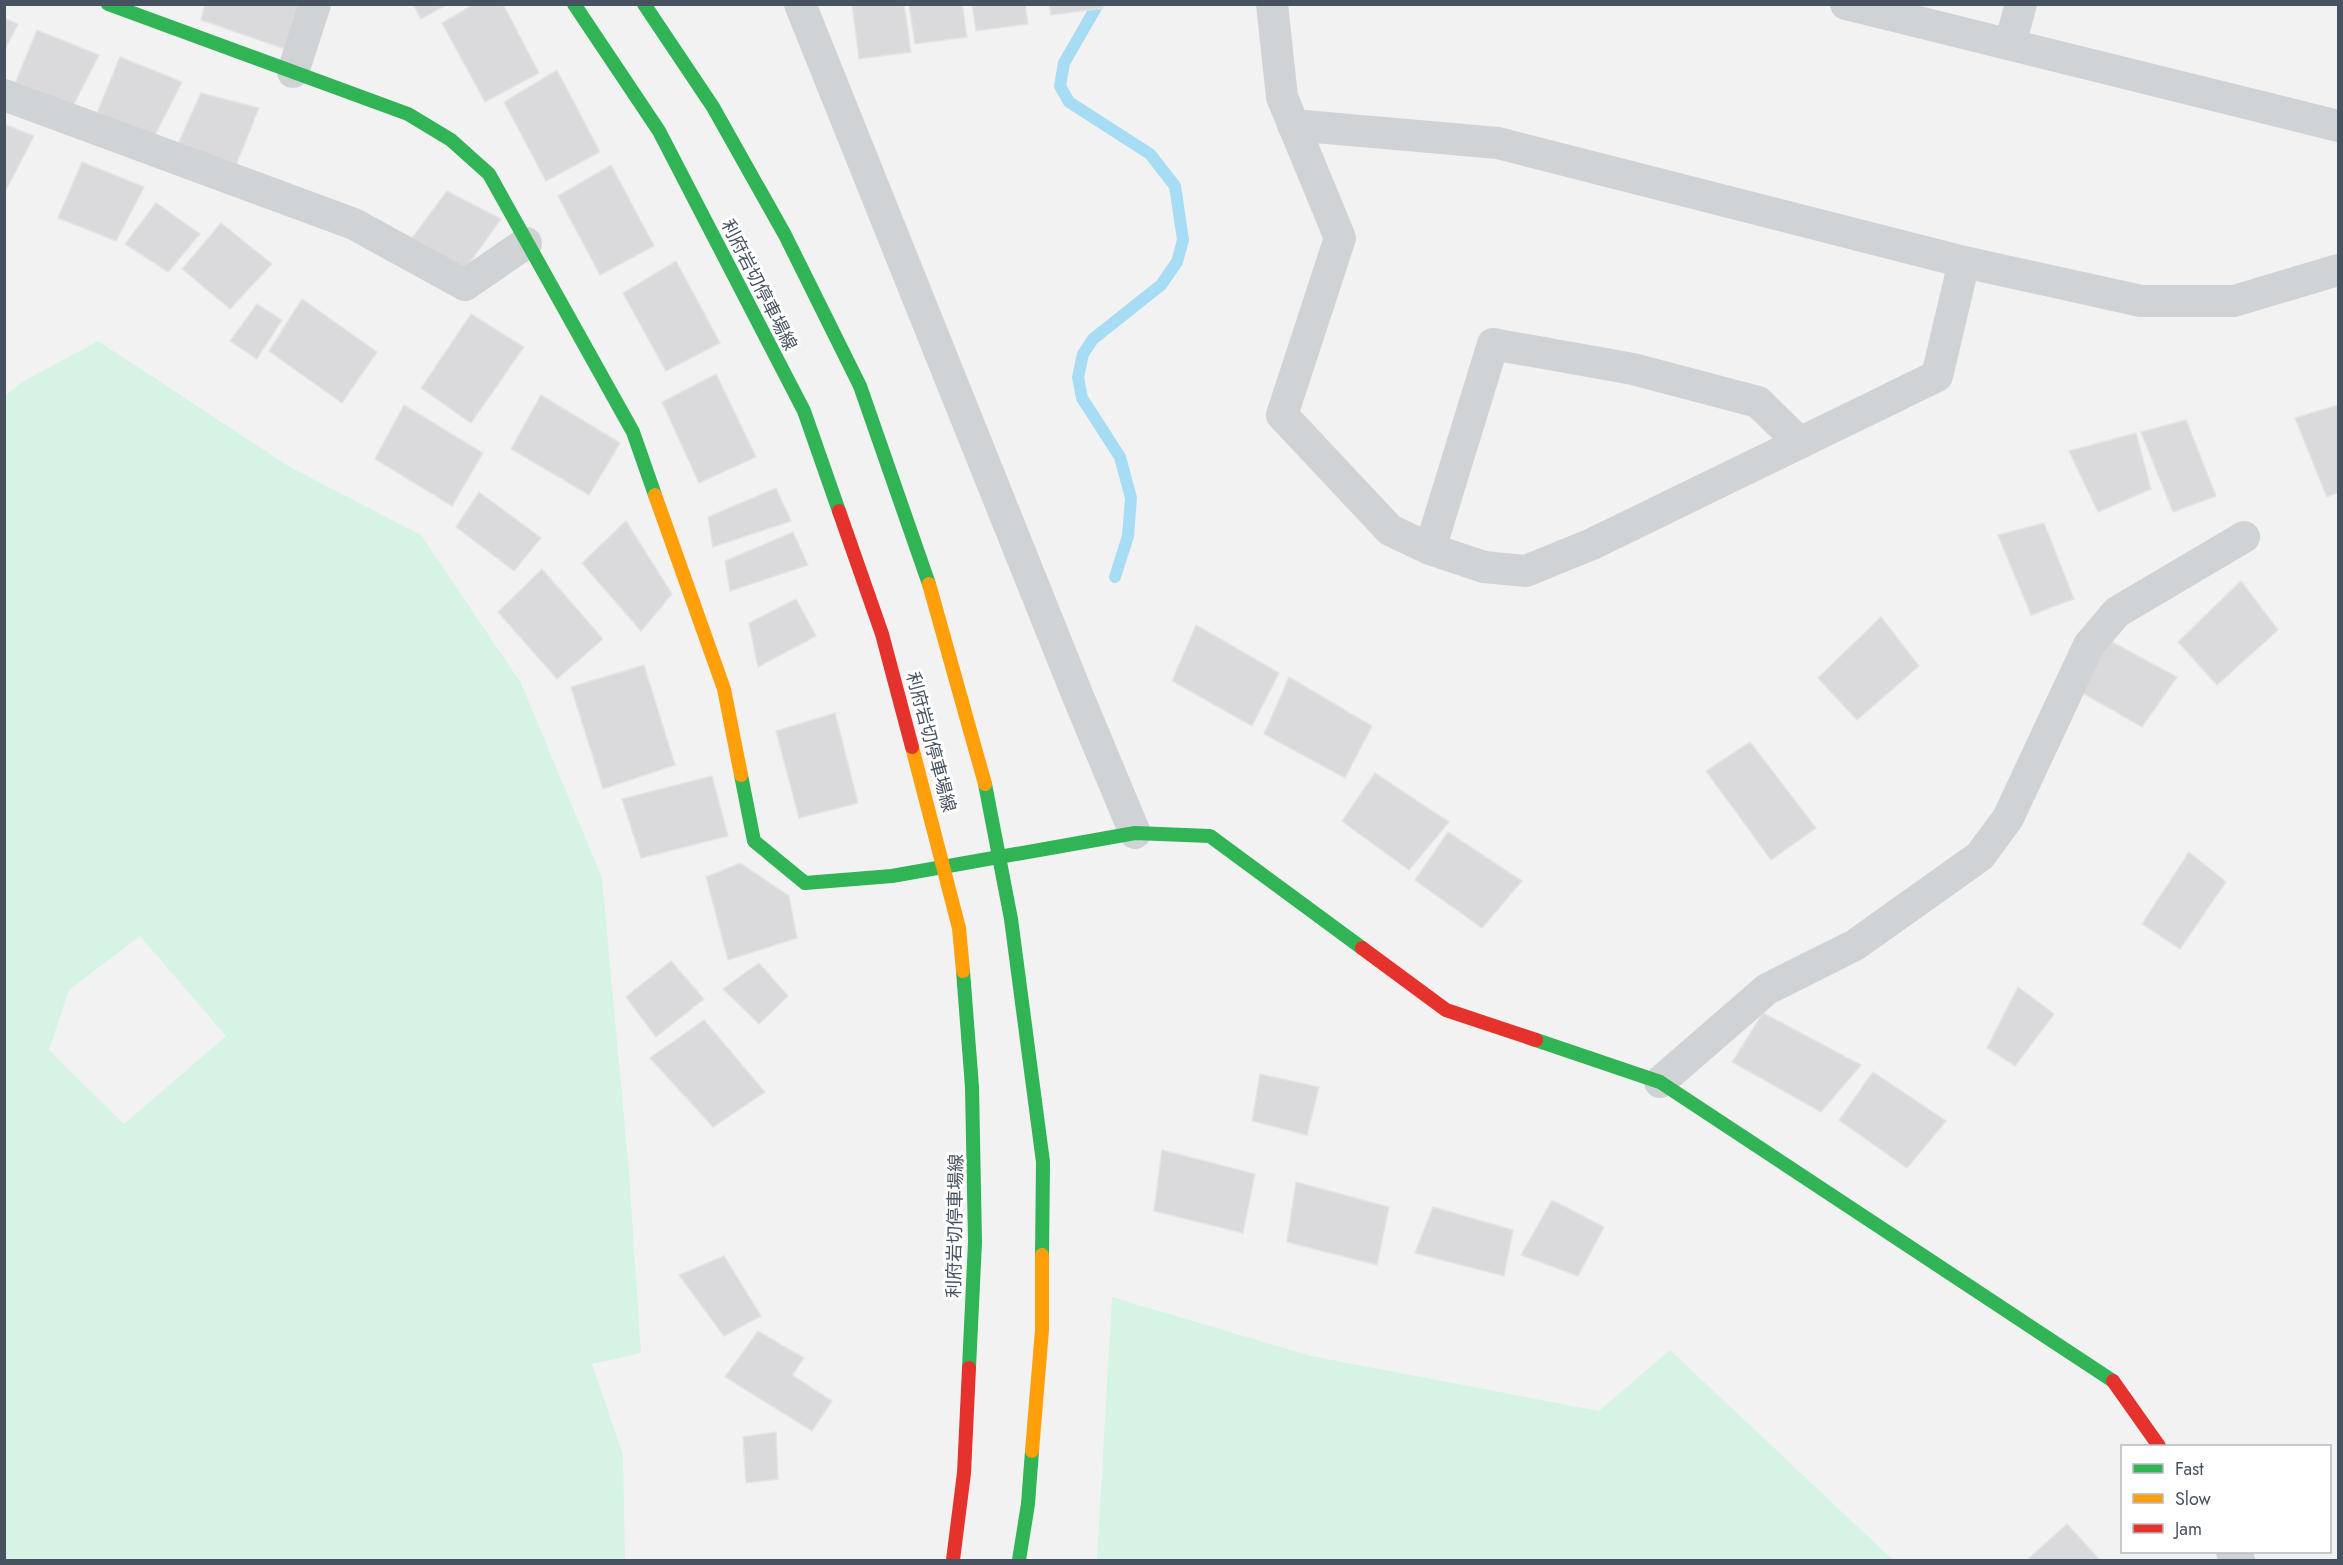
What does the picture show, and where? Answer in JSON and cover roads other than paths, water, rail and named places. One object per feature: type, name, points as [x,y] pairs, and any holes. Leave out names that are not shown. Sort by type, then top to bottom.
[{"type":"main road","points":[[108,4],[408,114],[451,140],[489,174],[633,432],[724,688],[754,841],[805,883],[892,876],[1135,833],[1210,836],[1446,1010],[1660,1082],[2113,1381],[2158,1445]]},
{"type":"main road","name":"利府岩切停車場線","points":[[574,4],[659,131],[804,411],[882,634],[960,928],[972,1087],[975,1242],[964,1473],[953,1560]]},
{"type":"main road","points":[[644,4],[713,107],[785,235],[860,386],[921,554],[986,787],[1011,920],[1043,1162],[1042,1330],[1028,1504],[1019,1560]]},
{"type":"street","points":[[292,72],[315,4]]},
{"type":"street","points":[[800,4],[1135,833]]},
{"type":"street","points":[[1272,4],[1282,97],[1340,238],[1282,415],[1390,531],[1430,549],[1484,567],[1526,571],[1592,544],[1937,376],[1964,262]]},
{"type":"street","points":[[1846,4],[2338,126]]},
{"type":"street","points":[[2010,44],[2021,4]]},
{"type":"street","points":[[4,95],[354,224],[465,285],[526,243]]},
{"type":"street","points":[[1293,124],[1498,143],[1964,262],[2141,301],[2234,301],[2338,270]]},
{"type":"street","points":[[1430,549],[1493,344],[1633,369],[1758,402],[1800,443]]},
{"type":"street","points":[[1660,1082],[1767,989],[1855,945],[1980,856],[2008,818],[2089,645],[2117,612],[2244,537]]},
{"type":"waterway","points":[[1098,4],[1064,63],[1060,86],[1069,102],[1150,154],[1175,186],[1183,240],[1177,262],[1161,285],[1093,339],[1083,354],[1078,377],[1082,398],[1120,457],[1131,498],[1128,536],[1115,577]]}]
